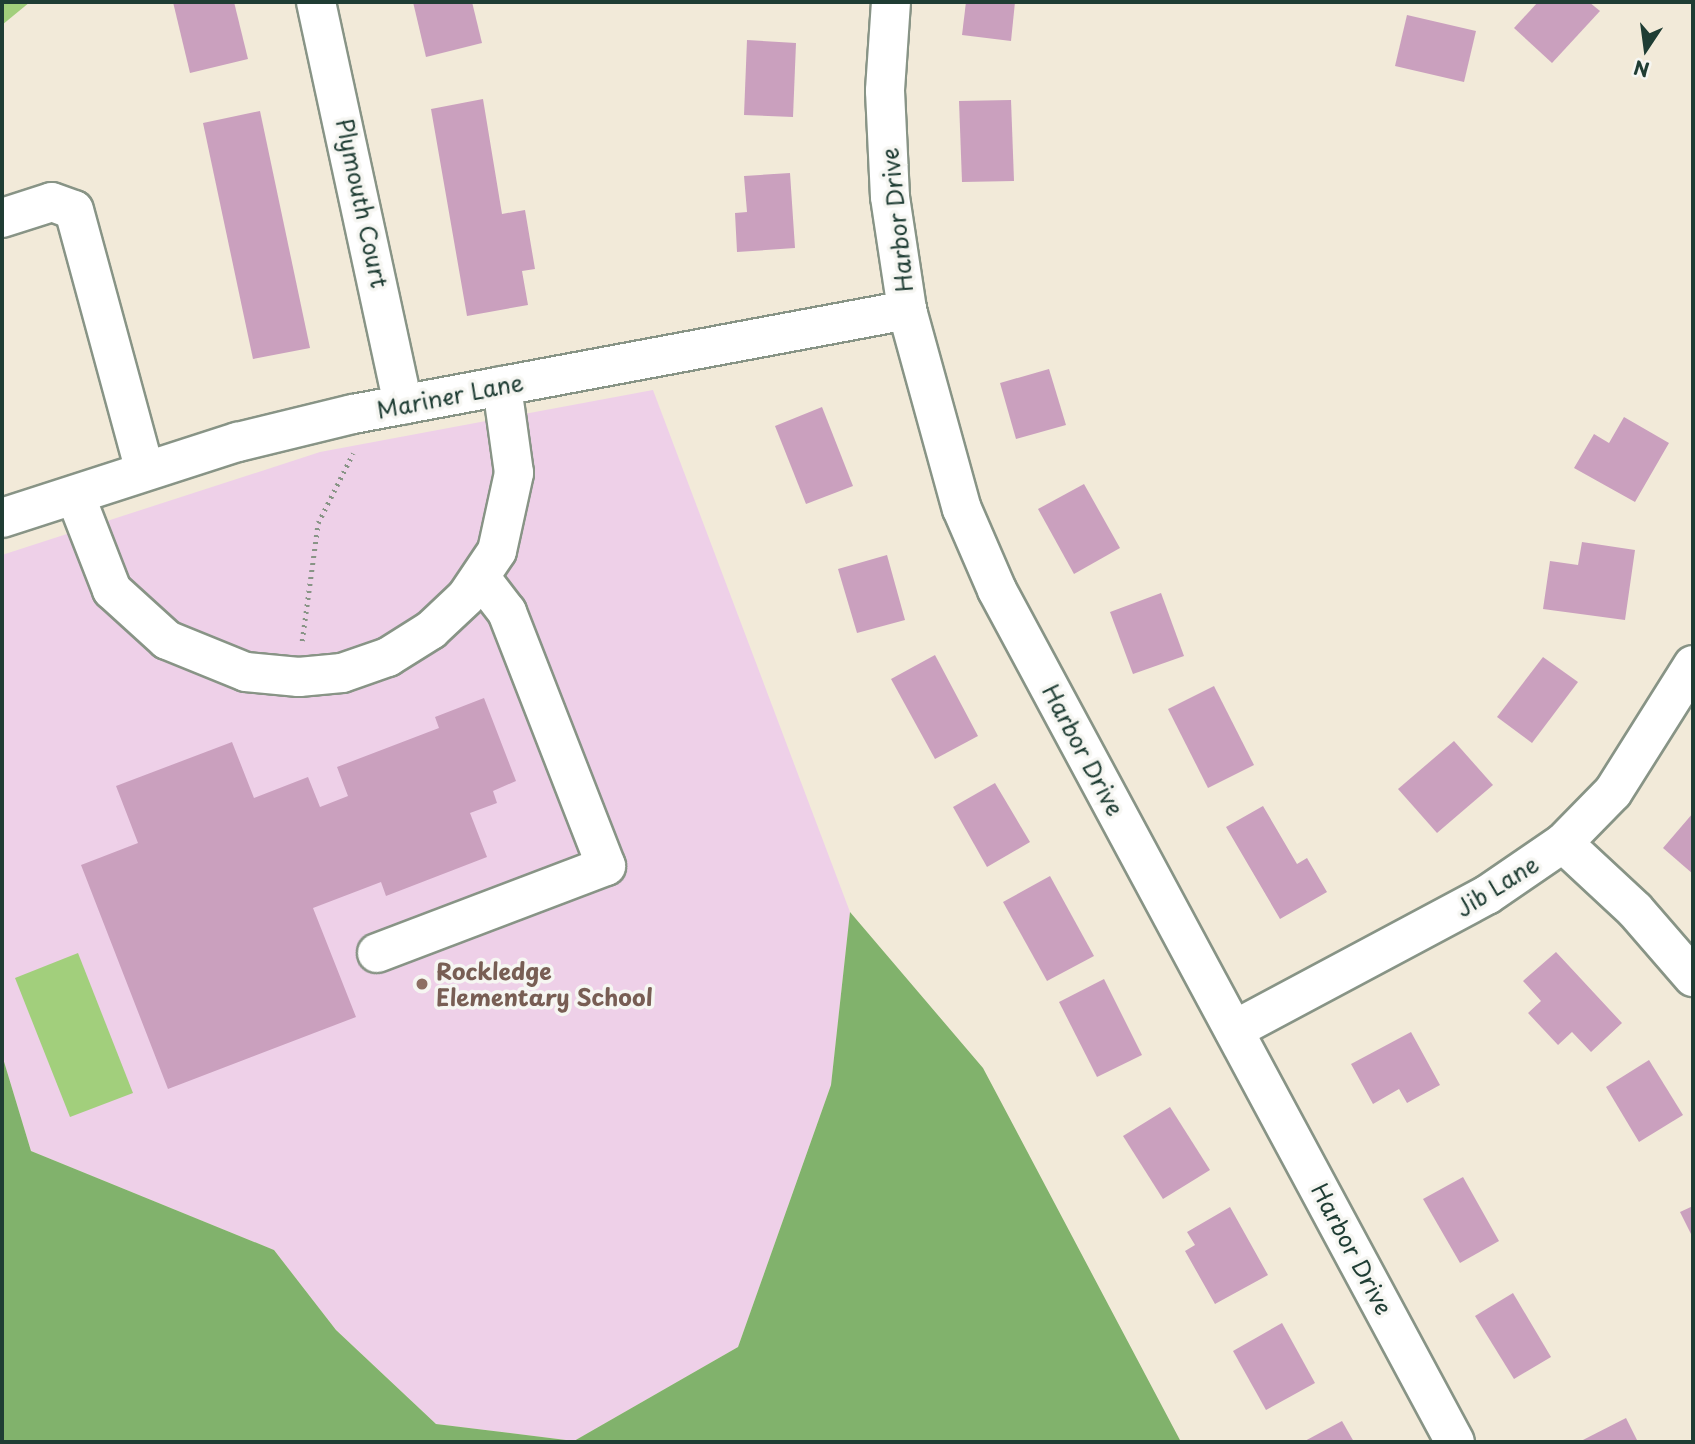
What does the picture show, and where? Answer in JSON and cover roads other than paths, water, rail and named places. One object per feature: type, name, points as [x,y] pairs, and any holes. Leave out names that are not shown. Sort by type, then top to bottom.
[{"type":"street","name":"Plymouth Court","points":[[316,2],[403,405]]},
{"type":"street","name":"Harbor Drive","points":[[891,2],[889,184],[907,310],[940,442],[997,590],[1455,1442]]},
{"type":"street","points":[[2,218],[52,202],[74,210],[145,471]]},
{"type":"street","name":"Mariner Lane","points":[[2,518],[238,442],[403,405],[907,310]]},
{"type":"street","points":[[75,495],[98,567],[124,604],[167,640],[246,672],[299,677],[342,673],[388,657],[431,630],[480,577],[505,532],[513,493],[502,386]]},
{"type":"street","points":[[377,953],[606,866],[507,612],[480,577]]},
{"type":"street","name":"Jib Lane","points":[[1234,1030],[1487,895],[1563,843],[1627,774],[1693,665]]},
{"type":"street","points":[[1563,843],[1636,910],[1693,977]]},
{"type":"place","name":"Rockledge Elementary School","points":[[422,984]]}]
